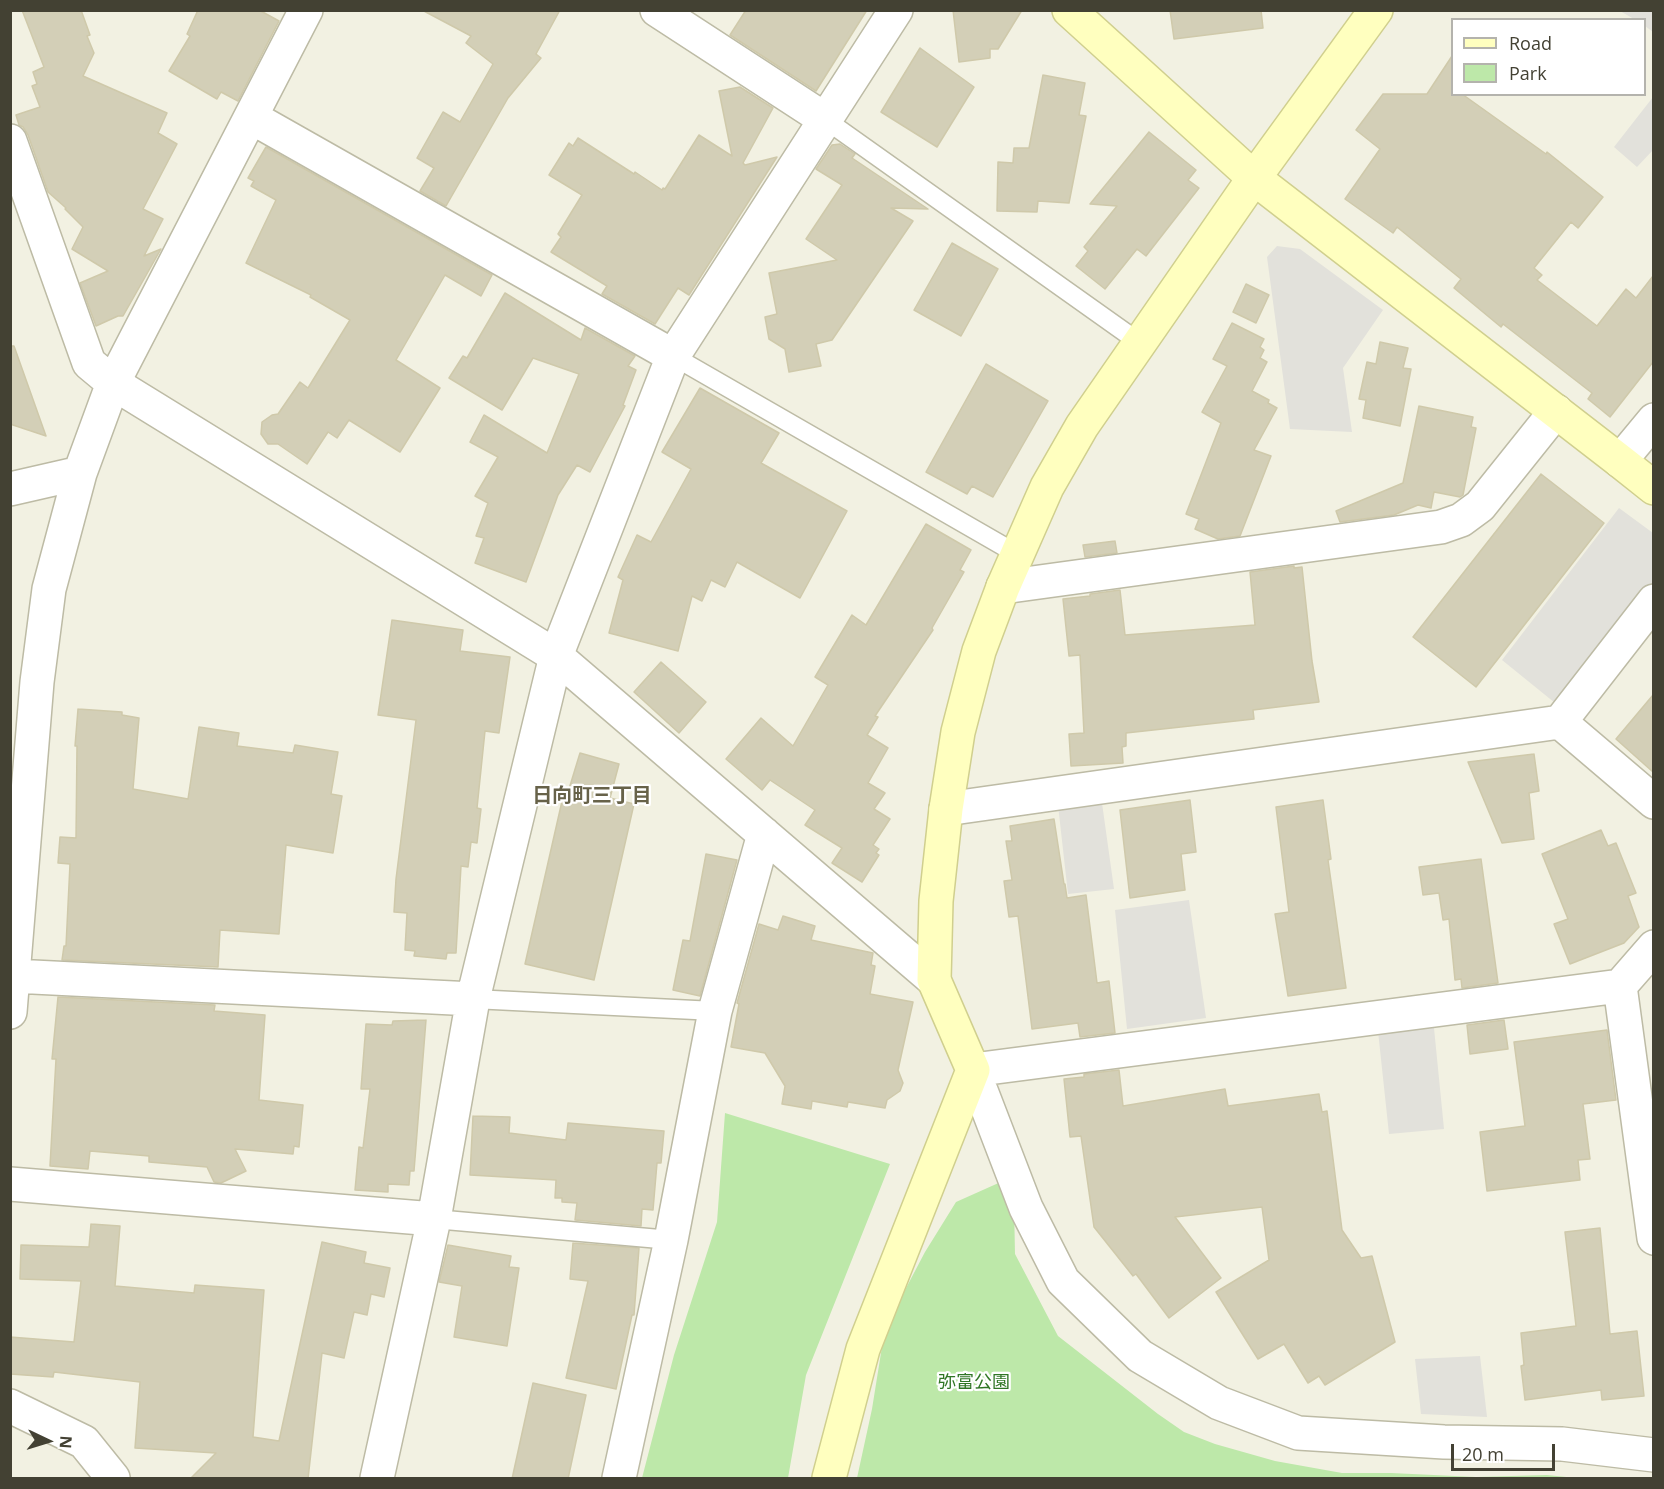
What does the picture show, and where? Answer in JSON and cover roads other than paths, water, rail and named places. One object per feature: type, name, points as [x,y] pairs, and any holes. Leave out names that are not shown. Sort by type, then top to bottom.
[{"type":"street","points":[[10,1012],[13,938],[37,682],[49,589],[80,473],[113,383],[306,10]]},
{"type":"street","points":[[657,10],[826,120]]},
{"type":"street","points":[[377,1479],[434,1219],[473,999],[556,656],[673,356],[896,10]]},
{"type":"street","points":[[1069,10],[1254,178],[1620,460],[1653,488]]},
{"type":"street","points":[[1376,10],[1254,178],[1082,426],[1047,487],[1003,586],[979,651],[958,732],[946,809],[936,901],[934,980],[973,1070],[1026,1208],[1063,1281],[1140,1356],[1219,1403],[1298,1433],[1444,1442],[1562,1444],[1653,1455]]},
{"type":"street","points":[[251,117],[673,356]]},
{"type":"street","points":[[10,141],[89,363],[113,383],[556,656],[934,980]]},
{"type":"street","points":[[1003,586],[1441,527],[1461,520],[1480,506],[1556,411]]},
{"type":"street","points":[[1620,460],[1653,420]]},
{"type":"street","points":[[10,489],[80,473]]},
{"type":"street","points":[[946,809],[1560,722],[1653,601]]},
{"type":"street","points":[[1560,722],[1653,802]]},
{"type":"street","points":[[619,1479],[672,1239],[716,1011],[764,834]]},
{"type":"street","points":[[973,1070],[1620,986],[1653,947]]},
{"type":"street","points":[[13,976],[473,999]]},
{"type":"street","points":[[1620,986],[1642,1063],[1653,1238]]},
{"type":"street","points":[[829,1479],[863,1349],[973,1070]]},
{"type":"street","points":[[10,1184],[434,1219]]},
{"type":"street","points":[[10,1406],[84,1442],[112,1478]]},
{"type":"lane","points":[[826,120],[1140,343]]},
{"type":"lane","points":[[673,356],[1017,554]]},
{"type":"lane","points":[[473,999],[716,1011]]},
{"type":"lane","points":[[434,1219],[672,1239]]},
{"type":"district","name":"日向町三丁目","points":[[592,796]]},
{"type":"park label","name":"弥富公園","points":[[974,1383]]}]
